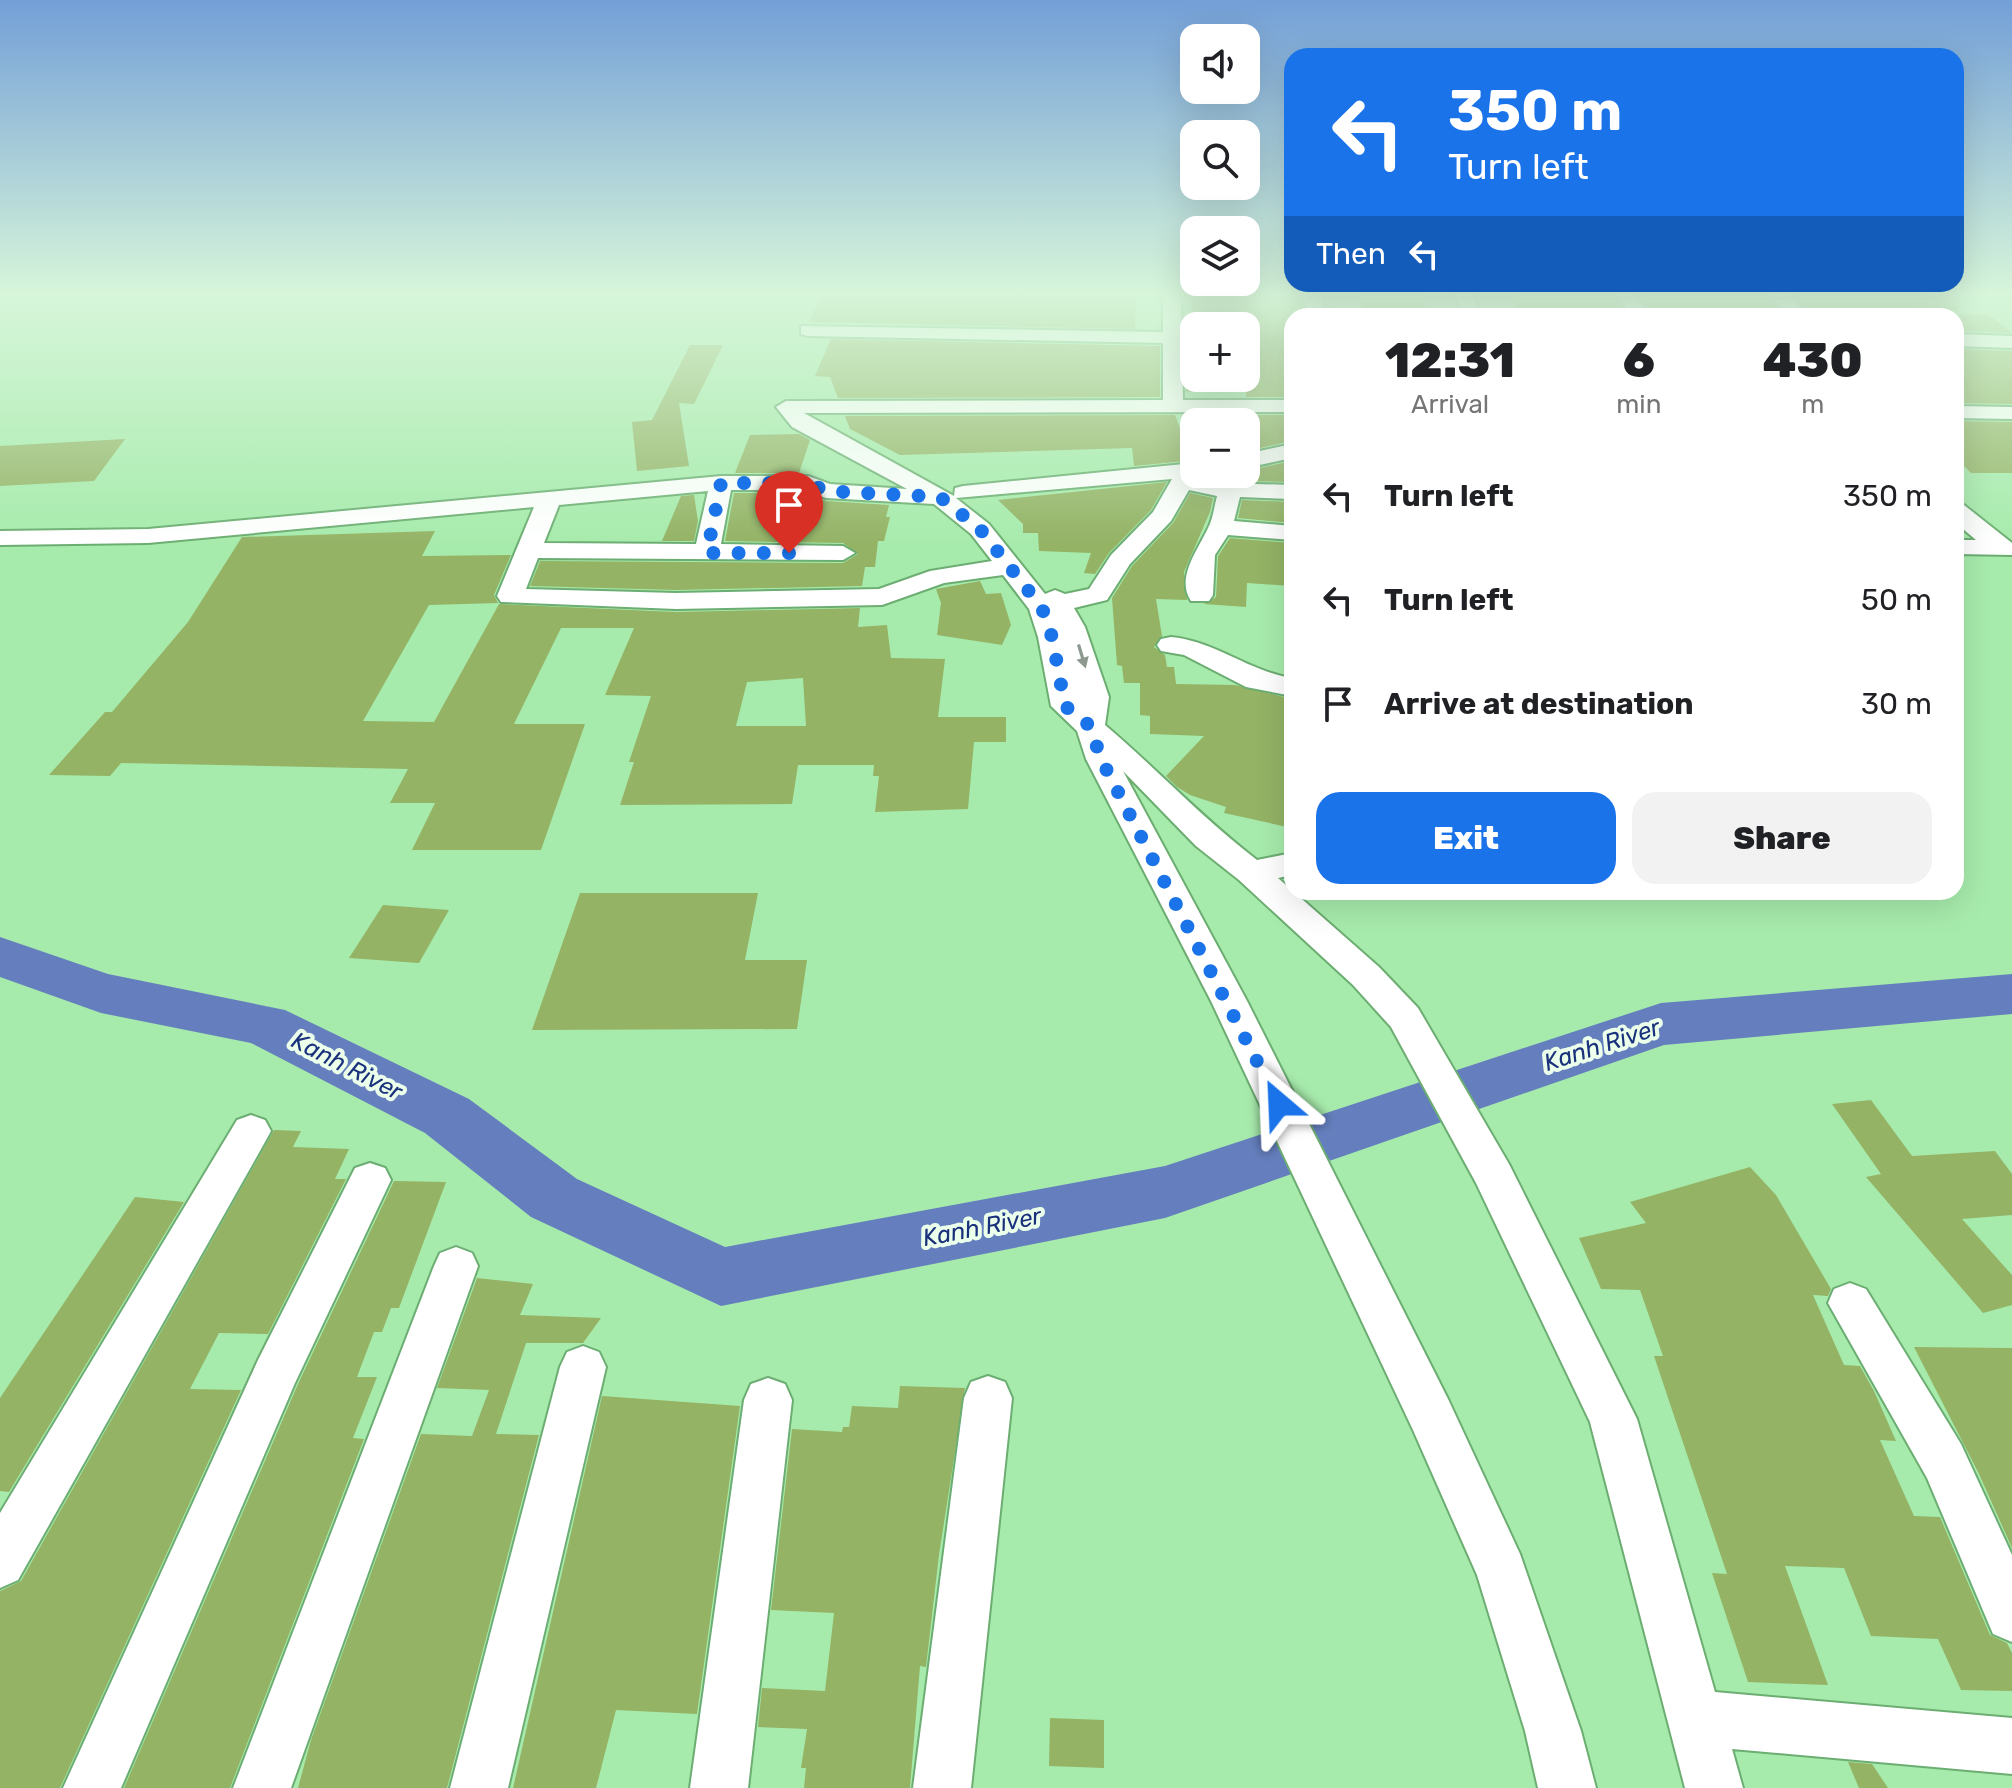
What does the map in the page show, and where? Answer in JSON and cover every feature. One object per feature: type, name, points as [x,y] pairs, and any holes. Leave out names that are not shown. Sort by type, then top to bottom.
[{"type":"street","points":[[1173,407],[1174,376]]},
{"type":"street","points":[[795,407],[1284,406]]},
{"type":"street","points":[[795,407],[800,422],[983,510],[1051,606],[1052,637],[1065,706],[1096,742],[1236,1015],[1431,1415],[1502,1572],[1553,1731],[1567,1788]]},
{"type":"street","points":[[795,407],[952,495],[1011,566],[1051,606]]},
{"type":"street","points":[[1964,412],[2012,413]]},
{"type":"street","points":[[808,483],[839,443]]},
{"type":"street","points":[[1260,458],[1284,453]]},
{"type":"street","points":[[0,538],[148,536],[329,516],[549,500],[721,483],[808,483],[826,491],[952,495],[1180,477]]},
{"type":"street","points":[[707,553],[721,483]]},
{"type":"street","points":[[1051,606],[1098,594],[1120,560],[1163,516],[1183,488]]},
{"type":"street","points":[[1220,488],[1284,492]]},
{"type":"street","points":[[1200,595],[1203,555],[1221,527],[1229,493],[1224,489]]},
{"type":"street","points":[[549,500],[510,596],[676,601],[882,597],[939,576],[1011,566]]},
{"type":"street","points":[[1964,516],[2006,549]]},
{"type":"street","points":[[1221,527],[1284,532]]},
{"type":"street","points":[[1964,547],[2006,549]]},
{"type":"street","points":[[530,550],[843,553]]},
{"type":"street","points":[[1171,645],[1190,647],[1256,681],[1284,686]]},
{"type":"street","points":[[1096,742],[1139,769],[1208,839],[1251,872],[1366,976],[1405,1018],[1494,1176],[1613,1419],[1714,1788]]},
{"type":"street","points":[[1251,872],[1284,866]]},
{"type":"street","points":[[0,1562],[123,1346],[251,1131]]},
{"type":"street","points":[[92,1788],[275,1375],[370,1180]]},
{"type":"street","points":[[262,1788],[456,1266]]},
{"type":"street","points":[[1850,1303],[1944,1461],[2012,1615]]},
{"type":"street","points":[[479,1788],[583,1367]]},
{"type":"street","points":[[942,1788],[988,1398]]},
{"type":"street","points":[[719,1788],[768,1400]]},
{"type":"street","points":[[1695,1718],[2012,1746]]},
{"type":"building","points":[[674,376],[708,376],[694,404],[679,403],[689,466],[637,471],[632,422],[652,420]]},
{"type":"building","points":[[822,376],[1160,376],[1160,397],[838,398],[830,377]]},
{"type":"building","points":[[1260,376],[1284,376],[1284,397],[1246,397],[1246,392],[1260,392]]},
{"type":"building","points":[[1964,376],[2012,376],[2012,404],[1964,403]]},
{"type":"building","points":[[1175,415],[1180,428],[1180,461],[1134,466],[1132,448],[900,455],[850,429],[845,416]]},
{"type":"building","points":[[1260,415],[1284,415],[1284,443],[1260,448]]},
{"type":"building","points":[[1964,421],[2012,422],[2012,473],[1971,473],[1964,466]]},
{"type":"building","points":[[799,434],[810,440],[799,473],[735,473],[750,435]]},
{"type":"building","points":[[125,439],[94,481],[0,486],[0,446]]},
{"type":"building","points":[[1284,463],[1284,482],[1260,481],[1260,468]]},
{"type":"building","points":[[1167,482],[1151,510],[1109,553],[1095,574],[1084,573],[1091,553],[1039,551],[1038,533],[1023,533],[1023,524],[998,500]]},
{"type":"building","points":[[734,493],[803,493],[826,501],[889,505],[886,517],[890,517],[884,541],[878,541],[875,567],[865,567],[862,586],[676,590],[530,586],[540,561],[843,563],[858,554],[843,543],[725,541]]},
{"type":"building","points":[[1190,493],[1213,498],[1184,572],[1187,600],[1156,599],[1162,636],[1154,647],[1165,655],[1167,667],[1174,667],[1176,684],[1235,685],[1284,697],[1284,826],[1224,813],[1226,807],[1190,795],[1177,787],[1166,776],[1204,736],[1150,734],[1150,716],[1140,715],[1140,683],[1124,683],[1122,666],[1117,665],[1112,598],[1132,566],[1173,523]]},
{"type":"building","points":[[694,495],[698,521],[694,541],[662,541],[681,496]]},
{"type":"building","points":[[1242,500],[1284,502],[1284,522],[1238,518]]},
{"type":"building","points":[[435,531],[422,556],[511,555],[494,595],[498,603],[429,605],[363,721],[434,722],[499,604],[676,612],[860,608],[858,627],[887,625],[891,658],[945,659],[938,717],[1006,717],[1006,742],[974,742],[968,809],[875,812],[879,776],[873,776],[874,765],[798,765],[792,804],[620,805],[634,762],[629,762],[651,696],[605,695],[634,628],[561,628],[514,724],[585,724],[541,850],[412,850],[435,803],[390,803],[408,769],[121,763],[110,776],[49,775],[105,712],[112,712],[188,622],[242,537]],"holes":[[[803,678],[806,726],[736,726],[747,682]]]},
{"type":"building","points":[[1230,538],[1284,542],[1284,585],[1247,583],[1246,607],[1204,604],[1216,597],[1218,556]]},
{"type":"building","points":[[980,581],[986,594],[1001,593],[1011,625],[1002,645],[937,635],[941,603],[936,589]]},
{"type":"building","points":[[580,893],[758,893],[745,960],[807,960],[797,1029],[532,1030]]},
{"type":"building","points":[[383,905],[449,910],[419,963],[349,958]]},
{"type":"building","points":[[1871,1100],[1912,1156],[1995,1151],[2012,1174],[2012,1215],[1962,1219],[2012,1275],[2012,1305],[1983,1313],[1866,1177],[1881,1174],[1832,1104]]},
{"type":"building","points":[[274,1130],[301,1131],[293,1147],[349,1149],[335,1179],[346,1179],[268,1334],[219,1333],[190,1389],[241,1390],[60,1788],[0,1788],[0,1591],[21,1581]]},
{"type":"building","points":[[1750,1167],[1776,1195],[1831,1289],[1828,1296],[1813,1295],[1844,1365],[1860,1366],[1874,1391],[1896,1441],[1880,1440],[1914,1516],[1940,1517],[1990,1635],[2007,1643],[2012,1653],[2012,1691],[1961,1690],[1938,1639],[1871,1636],[1844,1568],[1785,1566],[1828,1685],[1748,1682],[1712,1573],[1727,1574],[1654,1356],[1663,1356],[1640,1290],[1601,1289],[1579,1238],[1646,1223],[1630,1202]]},
{"type":"building","points":[[394,1181],[446,1182],[399,1308],[391,1308],[382,1332],[374,1332],[357,1377],[377,1377],[353,1438],[364,1439],[230,1788],[124,1788],[298,1384]]},
{"type":"building","points":[[135,1197],[184,1202],[9,1492],[0,1491],[0,1398]]},
{"type":"building","points":[[477,1278],[533,1284],[520,1315],[601,1318],[583,1343],[526,1343],[496,1434],[539,1435],[447,1788],[298,1788],[311,1740],[421,1434],[472,1436],[489,1390],[437,1388]]},
{"type":"building","points":[[1914,1347],[2012,1348],[2012,1548],[1979,1474]]},
{"type":"building","points":[[900,1386],[965,1388],[939,1555],[926,1667],[920,1666],[910,1788],[804,1788],[806,1768],[801,1768],[807,1729],[758,1727],[762,1688],[825,1691],[834,1613],[771,1610],[792,1429],[842,1432],[843,1427],[849,1427],[852,1406],[898,1408]]},
{"type":"building","points":[[602,1396],[740,1406],[697,1714],[616,1710],[596,1788],[513,1788]]},
{"type":"building","points":[[1050,1718],[1104,1720],[1104,1768],[1049,1766]]},
{"type":"building","points":[[1848,1762],[1872,1764],[1888,1788],[1859,1788]]},
{"type":"waterway","name":"Kanh River","points":[[0,956],[101,993],[265,1025],[447,1116],[554,1198],[721,1277],[1165,1192],[1661,1024],[2012,994]]},
{"type":"route","points":[[789,553],[707,553],[721,483],[808,483],[826,491],[940,497],[980,529],[1042,608],[1052,637],[1065,706],[1090,726],[1101,759],[1229,1001],[1279,1104]]}]
